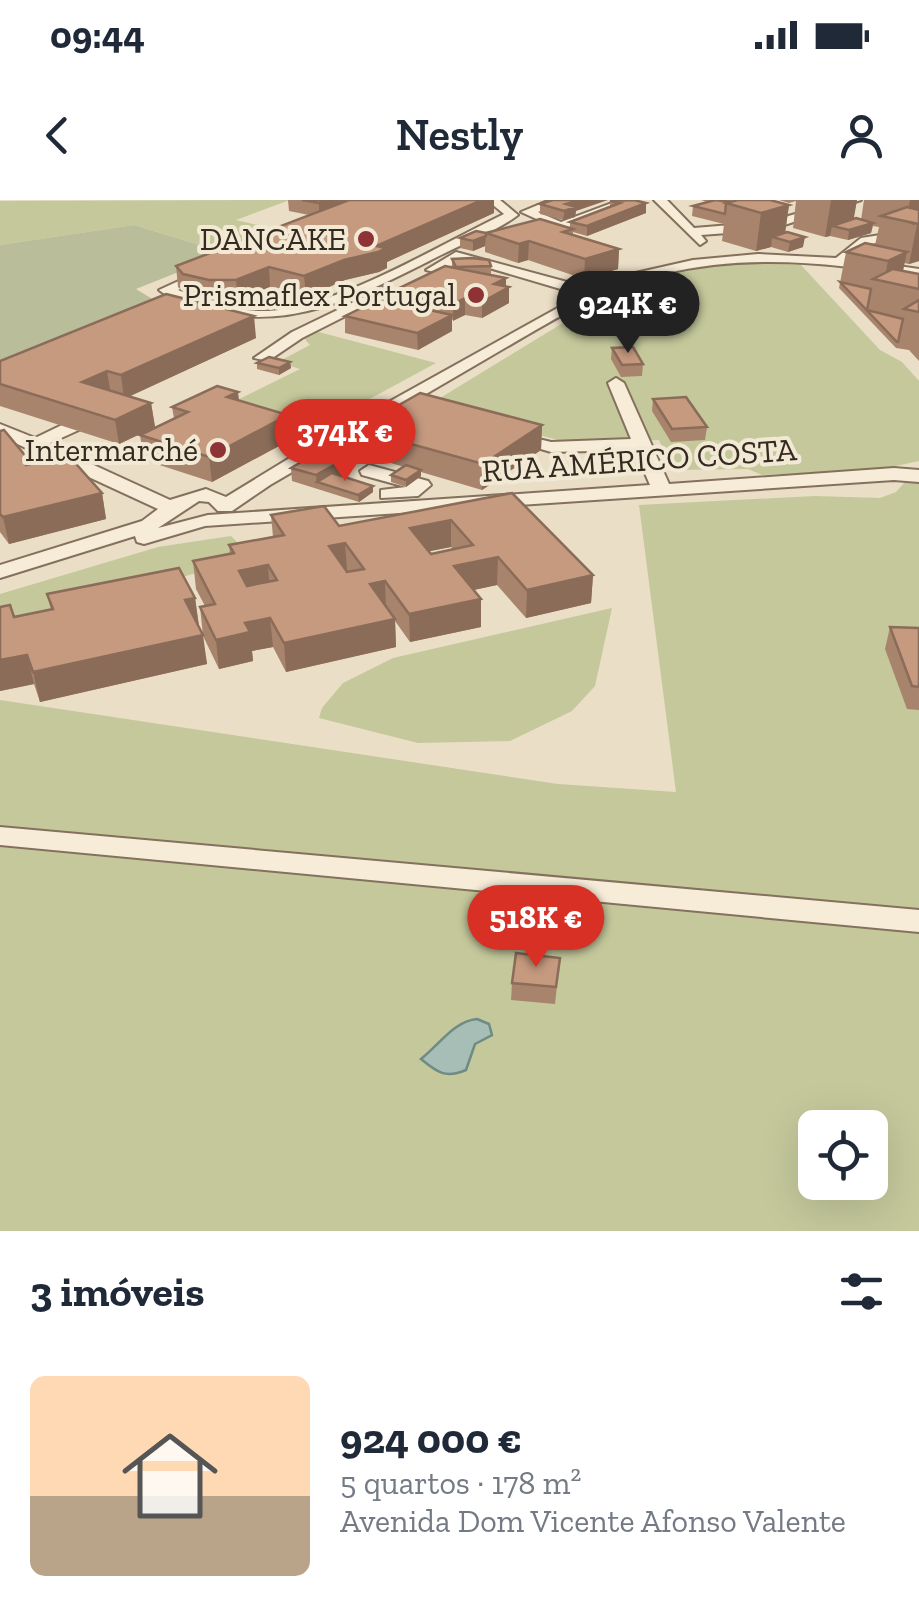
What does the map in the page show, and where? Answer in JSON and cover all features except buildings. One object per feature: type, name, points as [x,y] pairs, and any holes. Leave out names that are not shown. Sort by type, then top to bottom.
[{"type":"street","points":[[227,264],[166,290],[194,303],[271,315],[348,291],[512,215],[493,200]]},
{"type":"street","points":[[561,200],[527,212],[561,226],[631,200]]},
{"type":"street","points":[[660,200],[716,260]]},
{"type":"street","points":[[691,232],[749,228],[851,201],[861,206],[828,218],[843,221]]},
{"type":"street","points":[[750,212],[783,221]]},
{"type":"street","points":[[506,218],[525,222]]},
{"type":"street","points":[[840,260],[872,238],[919,233]]},
{"type":"street","points":[[436,250],[594,294]]},
{"type":"street","points":[[262,358],[280,339],[461,255]]},
{"type":"street","points":[[0,581],[214,515],[324,445],[594,294],[658,271],[716,260],[777,257],[840,260],[919,273]]},
{"type":"street","points":[[179,314],[254,332]]},
{"type":"street","points":[[616,382],[661,488]]},
{"type":"street","points":[[0,412],[50,437],[119,405]]},
{"type":"street","points":[[246,421],[324,445],[361,445],[416,412],[393,406]]},
{"type":"street","points":[[0,429],[140,492],[182,504],[220,500],[214,515]]},
{"type":"street","points":[[494,441],[559,454],[643,444]]},
{"type":"street","points":[[324,445],[332,487]]},
{"type":"street","name":"RUA AMÉRICO COSTA","points":[[214,515],[332,487],[661,488],[894,474],[919,476]]},
{"type":"street","points":[[0,572],[130,533],[182,504],[263,481]]},
{"type":"street","points":[[182,504],[174,520],[214,515]]},
{"type":"street","points":[[0,836],[919,921]]},
{"type":"green space","points":[[290,200],[236,220],[287,232],[226,253],[134,225],[0,245],[0,201]]},
{"type":"green space","points":[[134,225],[226,253],[136,289],[154,300],[0,361],[0,245]]},
{"type":"green space","points":[[754,261],[800,264],[880,350],[902,362],[919,381],[919,461],[877,470],[762,475],[748,469],[672,470],[659,440],[566,442],[427,406],[617,290],[678,270]]},
{"type":"green space","points":[[315,331],[436,363],[305,434],[219,409],[300,369],[278,362],[310,345],[303,337]]},
{"type":"green space","points":[[905,482],[919,482],[919,1231],[0,1231],[0,700],[558,784],[676,792],[639,505],[815,496],[880,498],[896,492]]},
{"type":"green space","points":[[231,536],[244,549],[229,563],[0,632],[0,594],[158,547]]},
{"type":"green space","points":[[612,608],[595,686],[572,711],[510,741],[418,743],[319,718],[322,708],[343,683],[393,658]]},
{"type":"water","points":[[477,1019],[489,1024],[492,1035],[475,1044],[466,1070],[442,1073],[421,1059],[454,1029]]},
{"type":"place","name":"DANCAKE","points":[[366,239]]},
{"type":"place","name":"Prismaflex Portugal","points":[[476,295]]},
{"type":"place","name":"Intermarché","points":[[218,450]]}]
